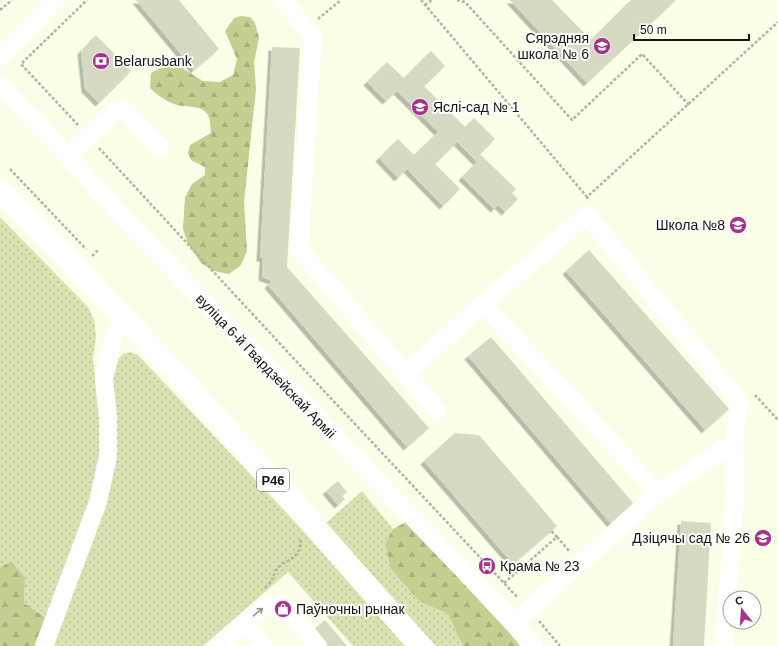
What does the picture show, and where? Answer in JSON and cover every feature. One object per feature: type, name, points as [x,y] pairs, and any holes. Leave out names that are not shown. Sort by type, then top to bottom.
[{"type":"main road","name":"Р46","points":[[0,190],[124,317],[290,498],[420,646]]},
{"type":"street","points":[[0,57],[56,0]]},
{"type":"street","points":[[282,0],[313,36],[299,249],[437,411]]},
{"type":"street","name":"вуліца 6-й Гвардзейскай Арміі","points":[[0,85],[68,156],[122,216],[534,646]]},
{"type":"street","points":[[68,156],[115,111],[124,110],[160,148]]},
{"type":"street","points":[[406,374],[587,215],[739,401],[734,443],[735,494],[724,646]]},
{"type":"street","points":[[484,304],[658,493]]},
{"type":"street","points":[[44,646],[98,502],[108,456],[108,417],[104,379],[115,332],[124,317]]},
{"type":"street","points":[[514,624],[658,493],[734,443]]},
{"type":"street","points":[[218,646],[264,607],[274,603],[285,607],[318,646]]},
{"type":"street","points":[[244,624],[263,646]]},
{"type":"path","points":[[0,10],[12,0]]},
{"type":"path","points":[[87,0],[22,64],[291,356],[530,610],[560,646]]},
{"type":"path","points":[[307,29],[341,0]]},
{"type":"path","points":[[421,0],[587,197],[778,22]]},
{"type":"path","points":[[426,5],[432,0]]},
{"type":"path","points":[[457,0],[465,2],[572,120],[642,54],[689,105]]},
{"type":"path","points":[[92,256],[99,249]]},
{"type":"path","points":[[504,583],[557,537],[551,531]]},
{"type":"path","points":[[260,592],[272,582],[275,571],[298,553],[301,545],[300,537]]},
{"type":"green space","points":[[241,16],[250,17],[255,23],[259,38],[254,62],[256,89],[244,202],[247,251],[241,265],[229,274],[214,271],[201,263],[188,244],[183,229],[185,197],[192,184],[205,175],[205,167],[191,160],[188,153],[190,145],[211,133],[209,118],[204,110],[196,107],[173,104],[162,98],[150,88],[151,73],[166,65],[182,68],[203,81],[220,82],[233,75],[237,59],[225,31],[234,18]]},
{"type":"green space","points":[[0,217],[88,307],[94,320],[96,336],[93,358],[99,418],[100,454],[90,500],[46,618],[24,603],[25,577],[11,561],[0,568]]},
{"type":"green space","points":[[130,352],[138,355],[295,522],[405,646],[353,646],[288,572],[203,646],[54,646],[104,505],[116,415],[113,379],[118,360],[123,354]]},
{"type":"green space","points":[[362,491],[393,529],[385,544],[419,601],[448,614],[463,646],[436,646],[326,523]]},
{"type":"green space","points":[[406,522],[508,631],[520,646],[463,646],[448,614],[419,601],[391,569],[385,544],[393,529]]},
{"type":"green space","points":[[11,561],[25,577],[24,603],[46,618],[36,646],[0,646],[0,568]]},
{"type":"building","points":[[136,0],[179,0],[219,49],[194,70]]},
{"type":"building","points":[[510,0],[552,0],[591,40],[631,0],[676,0],[587,83]]},
{"type":"building","name":"Belarusbank","points":[[96,35],[131,71],[99,103],[85,89],[81,51]]},
{"type":"building","points":[[272,47],[300,48],[287,267],[429,428],[407,447],[268,285],[272,281],[262,277],[263,258],[260,258]]},
{"type":"building","points":[[431,51],[445,66],[424,86],[465,127],[474,118],[495,139],[480,154],[516,189],[512,193],[518,199],[505,212],[498,205],[494,209],[462,177],[477,162],[457,142],[435,164],[460,189],[443,206],[407,169],[398,178],[379,158],[398,139],[414,155],[438,132],[397,91],[386,101],[367,82],[387,62],[404,78]]},
{"type":"building","points":[[589,250],[729,409],[705,430],[566,271]]},
{"type":"building","points":[[491,337],[634,504],[611,524],[468,356]]},
{"type":"building","points":[[455,433],[479,435],[557,526],[513,564],[424,461]]},
{"type":"building","points":[[338,481],[347,492],[342,496],[345,499],[338,505],[326,491]]},
{"type":"building","points":[[681,521],[711,523],[704,646],[673,646]]},
{"type":"building","points":[[325,620],[347,646],[325,646],[312,631]]},
{"type":"place","name":"Сярэдняя школа № 6","points":[[602,46]]},
{"type":"place","name":"Belarusbank","points":[[101,61]]},
{"type":"place","name":"Яслі-сад № 1","points":[[420,107]]},
{"type":"place","name":"Школа №8","points":[[738,225]]},
{"type":"place","name":"Дзіцячы сад № 26","points":[[763,538]]},
{"type":"place","name":"Крама № 23","points":[[487,566]]},
{"type":"place","name":"Паўночны рынак","points":[[283,609]]}]
